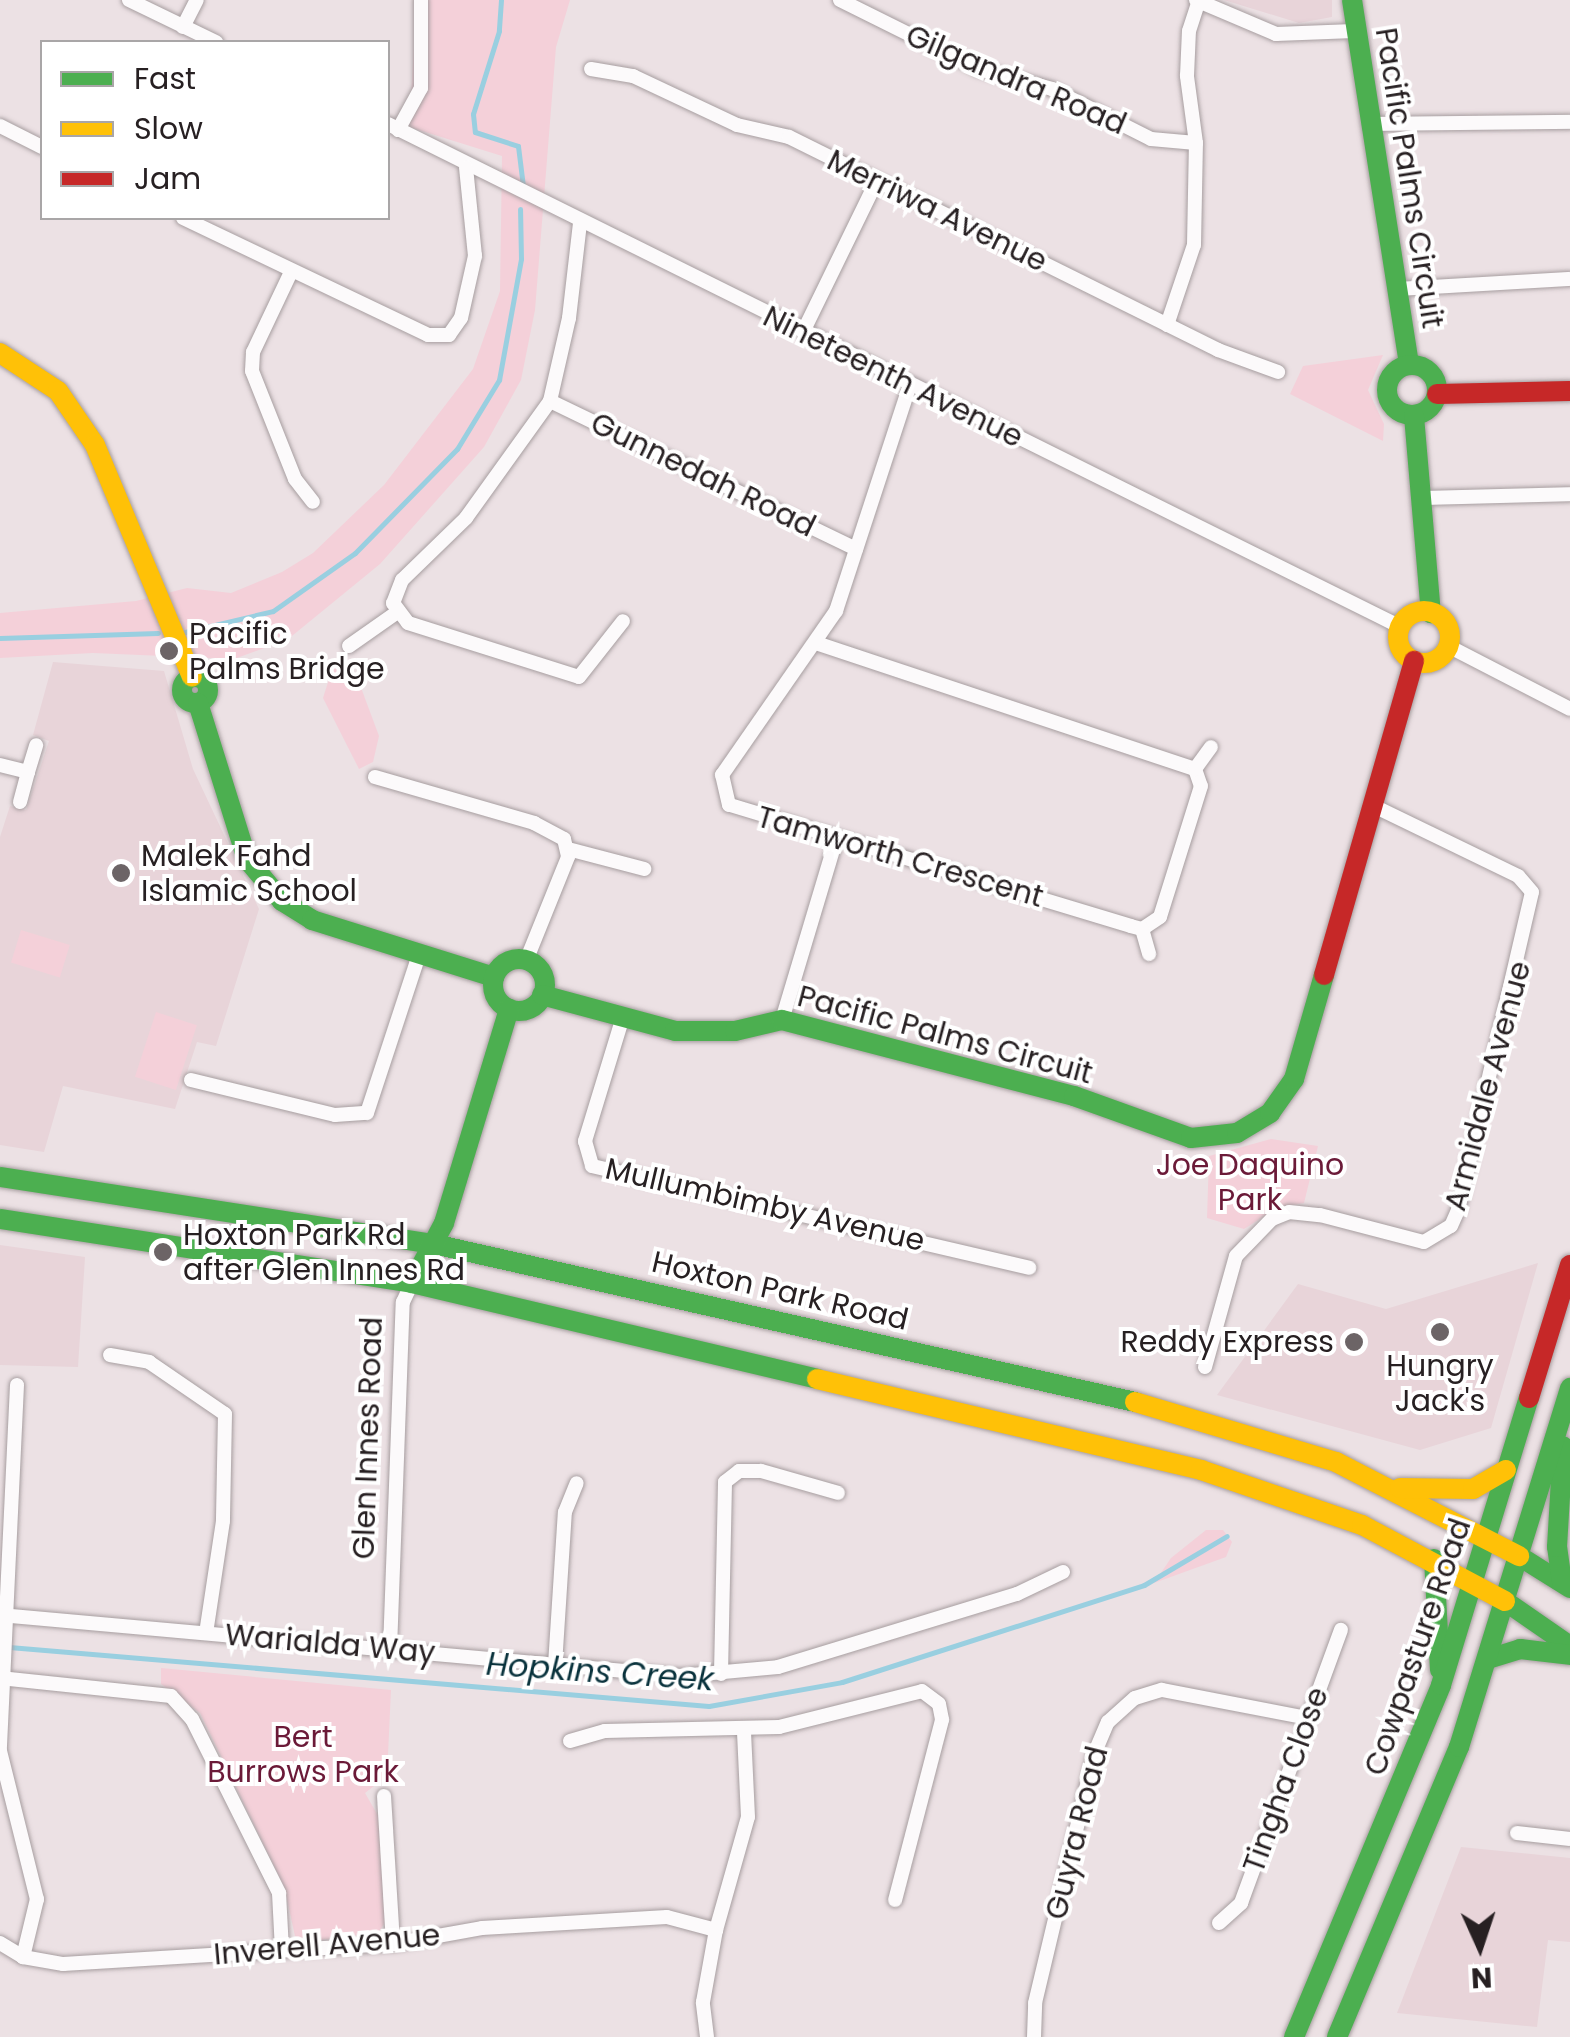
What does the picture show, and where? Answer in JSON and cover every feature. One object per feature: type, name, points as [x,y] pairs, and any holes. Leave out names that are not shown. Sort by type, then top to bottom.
[{"type":"main road","name":"Pacific Palms Circuit","points":[[1352,0],[1409,365]]},
{"type":"main road","points":[[0,353],[58,391],[95,445],[192,678],[182,695],[198,703],[259,880],[312,920],[418,958],[494,977]]},
{"type":"main road","points":[[1414,416],[1396,410],[1386,393],[1392,374],[1409,365],[1432,375],[1437,394]]},
{"type":"main road","points":[[1414,416],[1437,394],[1570,391]]},
{"type":"main road","points":[[1414,416],[1431,613],[1448,628],[1448,646],[1435,661],[1414,661],[1400,648],[1401,627],[1411,616],[1431,613]]},
{"type":"main road","name":"Pacific Palms Circuit","points":[[542,995],[622,1020],[706,1033],[782,1020],[1074,1096],[1159,1130],[1218,1139],[1236,1133],[1270,1113],[1294,1079],[1322,990],[1328,942],[1376,807],[1414,661]]},
{"type":"main road","points":[[526,960],[542,976],[542,995],[529,1009],[509,1009],[495,996],[494,977],[505,964],[526,960]]},
{"type":"main road","name":"Glen Innes Road","points":[[412,1283],[434,1244],[509,1009]]},
{"type":"main road","name":"Hoxton Park Road","points":[[0,1177],[434,1244],[1199,1417],[1336,1462],[1489,1538],[1566,1585]]},
{"type":"main road","points":[[0,1218],[412,1283],[1201,1470],[1282,1494],[1434,1559],[1476,1582],[1570,1646]]},
{"type":"main road","name":"Cowpasture Road","points":[[1294,2037],[1441,1686],[1570,1265]]},
{"type":"main road","points":[[1338,2037],[1408,1876],[1488,1659],[1568,1396]]},
{"type":"main road","points":[[1566,1585],[1557,1548],[1568,1396]]},
{"type":"main road","points":[[1391,1488],[1472,1489],[1506,1470]]},
{"type":"main road","points":[[1434,1559],[1441,1686]]},
{"type":"main road","points":[[1488,1659],[1520,1649],[1570,1655]]},
{"type":"street","points":[[128,0],[212,40]]},
{"type":"street","points":[[183,27],[197,0]]},
{"type":"street","points":[[393,127],[422,88],[421,0]]},
{"type":"street","name":"Gilgandra Road","points":[[840,0],[979,69],[1052,89],[1152,139],[1196,143]]},
{"type":"street","points":[[1167,325],[1194,245],[1196,143],[1188,76],[1189,31],[1197,1],[1276,34],[1354,31]]},
{"type":"street","name":"Merriwa Avenue","points":[[591,69],[633,76],[736,125],[789,137],[1167,325],[1278,372]]},
{"type":"street","points":[[1374,124],[1570,122]]},
{"type":"street","points":[[0,126],[40,146]]},
{"type":"street","name":"Nineteenth Avenue","points":[[393,127],[536,202],[1401,627]]},
{"type":"street","points":[[187,220],[428,335],[448,335],[461,318],[475,256],[466,166]]},
{"type":"street","points":[[804,332],[876,182]]},
{"type":"street","points":[[348,646],[396,614],[402,580],[466,518],[550,401],[570,318],[580,223]]},
{"type":"street","points":[[292,272],[253,352],[252,370],[296,478],[312,502]]},
{"type":"street","points":[[1396,289],[1570,279]]},
{"type":"street","name":"Tamworth Crescent","points":[[910,385],[856,549],[819,644],[722,774],[723,788],[738,811],[1142,928]]},
{"type":"street","name":"Gunnedah Road","points":[[550,401],[856,549]]},
{"type":"street","points":[[1422,498],[1570,494]]},
{"type":"street","points":[[396,614],[408,624],[579,677],[623,621]]},
{"type":"street","points":[[819,644],[1195,770]]},
{"type":"street","points":[[1448,646],[1570,709]]},
{"type":"street","points":[[20,802],[36,745]]},
{"type":"street","points":[[1195,770],[1211,747]]},
{"type":"street","points":[[0,765],[28,772]]},
{"type":"street","points":[[1149,954],[1142,928],[1160,918],[1201,786],[1195,770]]},
{"type":"street","points":[[375,776],[555,830],[568,849],[644,869]]},
{"type":"street","name":"Armidale Avenue","points":[[1205,1367],[1236,1256],[1272,1219],[1289,1212],[1320,1215],[1424,1242],[1450,1226],[1458,1210],[1532,892],[1518,876],[1376,807]]},
{"type":"street","points":[[782,1020],[837,837]]},
{"type":"street","points":[[526,960],[568,849]]},
{"type":"street","points":[[192,1080],[335,1114],[367,1113],[418,958]]},
{"type":"street","name":"Mullumbimby Avenue","points":[[622,1020],[584,1141],[592,1166],[1029,1268]]},
{"type":"street","name":"Glen Innes Road","points":[[390,1649],[402,1308],[412,1283]]},
{"type":"street","points":[[110,1355],[149,1362],[225,1414],[223,1521],[206,1633]]},
{"type":"street","points":[[17,1384],[3,1615],[0,1751],[37,1899],[22,1957]]},
{"type":"street","points":[[722,1674],[725,1482],[740,1472],[762,1471],[838,1493]]},
{"type":"street","points":[[555,1665],[565,1512],[577,1484]]},
{"type":"street","name":"Warialda Way","points":[[3,1615],[555,1665],[722,1674],[778,1667],[1017,1594],[1063,1572]]},
{"type":"street","name":"Tingha Close","points":[[1220,1923],[1241,1903],[1341,1630]]},
{"type":"street","points":[[2,1678],[171,1696],[192,1719],[279,1893],[282,1951]]},
{"type":"street","points":[[570,1741],[605,1731],[744,1731],[818,1720],[914,1690],[931,1695],[942,1720],[895,1900]]},
{"type":"street","name":"Guyra Road","points":[[1034,2037],[1040,1984],[1108,1722],[1135,1698],[1162,1690],[1308,1718]]},
{"type":"street","points":[[705,2035],[716,1930],[748,1817],[744,1731]]},
{"type":"street","points":[[384,1796],[392,1944]]},
{"type":"street","points":[[1517,1833],[1570,1839]]},
{"type":"street","name":"Inverell Avenue","points":[[0,1943],[22,1957],[63,1964],[392,1944],[482,1928],[666,1917],[716,1930]]},
{"type":"shaded area","points":[[1224,0],[1332,0],[1332,17],[1299,23]]},
{"type":"shaded area","name":"Malek Fahd Islamic School","points":[[53,662],[164,671],[193,769],[259,909],[216,1046],[197,1042],[175,1109],[63,1086],[44,1152],[0,1145],[0,837],[10,806],[26,810],[49,741],[33,735]]},
{"type":"shaded area","points":[[0,1245],[85,1257],[78,1367],[0,1365]]},
{"type":"shaded area","points":[[1538,1263],[1491,1428],[1420,1450],[1217,1395],[1298,1284],[1386,1309]]},
{"type":"shaded area","points":[[1461,1847],[1570,1858],[1570,1942],[1548,1940],[1537,2027],[1397,2013]]},
{"type":"green space","points":[[417,0],[570,0],[556,47],[535,310],[521,380],[484,447],[380,564],[287,640],[234,659],[93,653],[0,658],[0,613],[136,601],[187,588],[231,593],[282,572],[313,553],[384,485],[473,369],[500,291],[502,156],[409,127]]},
{"type":"green space","points":[[1383,355],[1368,390],[1384,424],[1383,441],[1290,394],[1303,366]]},
{"type":"green space","points":[[335,660],[360,685],[379,736],[373,762],[359,769],[323,698]]},
{"type":"green space","points":[[21,930],[70,945],[60,977],[11,963]]},
{"type":"green space","points":[[156,1012],[197,1025],[176,1090],[135,1077]]},
{"type":"green space","name":"Joe Daquino Park","points":[[1271,1139],[1318,1146],[1304,1203],[1277,1208],[1244,1229],[1207,1218],[1209,1156]]},
{"type":"green space","points":[[1206,1530],[1223,1530],[1232,1542],[1226,1557],[1154,1583],[1171,1558]]},
{"type":"green space","name":"Bert Burrows Park","points":[[161,1668],[391,1690],[387,1776],[365,1793],[380,1819],[386,1921],[378,1933],[306,1942],[295,1936],[284,1886],[200,1713],[161,1684]]},
{"type":"waterway","points":[[501,0],[499,31],[473,114],[475,132],[518,146],[523,186]]},
{"type":"waterway","points":[[185,632],[273,611],[355,553],[457,449],[499,380],[521,259],[520,209]]},
{"type":"waterway","points":[[0,638],[158,633]]},
{"type":"waterway","name":"Hopkins Creek","points":[[9,1647],[709,1706],[842,1682],[1144,1585],[1227,1536]]},
{"type":"traffic: fast","points":[[1352,0],[1409,365]]},
{"type":"traffic: fast","points":[[1402,366],[1422,366],[1436,380],[1437,390],[1436,400],[1422,414],[1402,414],[1388,400],[1388,380],[1402,366]]},
{"type":"traffic: fast","points":[[1414,416],[1431,613]]},
{"type":"traffic: fast","points":[[195,677],[204,681],[208,690],[204,699],[195,703],[186,699],[182,690],[186,681],[195,677]]},
{"type":"traffic: fast","points":[[198,703],[247,859],[282,901],[312,920],[494,977]]},
{"type":"traffic: fast","points":[[519,959],[537,967],[545,985],[537,1003],[519,1011],[501,1003],[493,985],[501,967],[519,959]]},
{"type":"traffic: fast","points":[[542,995],[675,1031],[735,1031],[782,1020],[1074,1096],[1191,1138],[1237,1133],[1270,1113],[1294,1079],[1324,975]]},
{"type":"traffic: fast","points":[[412,1283],[444,1223],[509,1009]]},
{"type":"traffic: fast","points":[[0,1177],[434,1244],[1135,1402]]},
{"type":"traffic: fast","points":[[0,1219],[412,1283],[817,1379]]},
{"type":"traffic: fast","points":[[1337,2037],[1459,1747],[1570,1388]]},
{"type":"traffic: fast","points":[[1294,2037],[1441,1685],[1529,1398]]},
{"type":"traffic: fast","points":[[1562,1582],[1557,1547],[1563,1446]]},
{"type":"traffic: fast","points":[[1519,1556],[1570,1588]]},
{"type":"traffic: fast","points":[[1434,1559],[1440,1670]]},
{"type":"traffic: fast","points":[[1505,1601],[1570,1646]]},
{"type":"traffic: fast","points":[[1488,1659],[1520,1649],[1570,1655]]},
{"type":"traffic: slow","points":[[0,353],[58,391],[95,445],[192,677]]},
{"type":"traffic: slow","points":[[1424,611],[1442,619],[1450,637],[1442,655],[1424,663],[1406,655],[1398,637],[1406,619],[1424,611]]},
{"type":"traffic: slow","points":[[817,1379],[1201,1470],[1362,1525],[1505,1601]]},
{"type":"traffic: slow","points":[[1135,1402],[1336,1462],[1519,1556]]},
{"type":"traffic: slow","points":[[1400,1488],[1473,1489],[1506,1470]]},
{"type":"traffic: jam","points":[[1437,394],[1570,391]]},
{"type":"traffic: jam","points":[[1324,975],[1414,661]]},
{"type":"traffic: jam","points":[[1529,1398],[1570,1265]]},
{"type":"place","name":"Pacific Palms Bridge","points":[[169,651]]},
{"type":"place","name":"Malek Fahd Islamic School","points":[[121,873]]},
{"type":"place","name":"Hoxton Park Rd after Glen Innes Rd","points":[[163,1252]]},
{"type":"place","name":"Hungry Jack's","points":[[1440,1332]]},
{"type":"place","name":"Reddy Express","points":[[1354,1342]]}]
